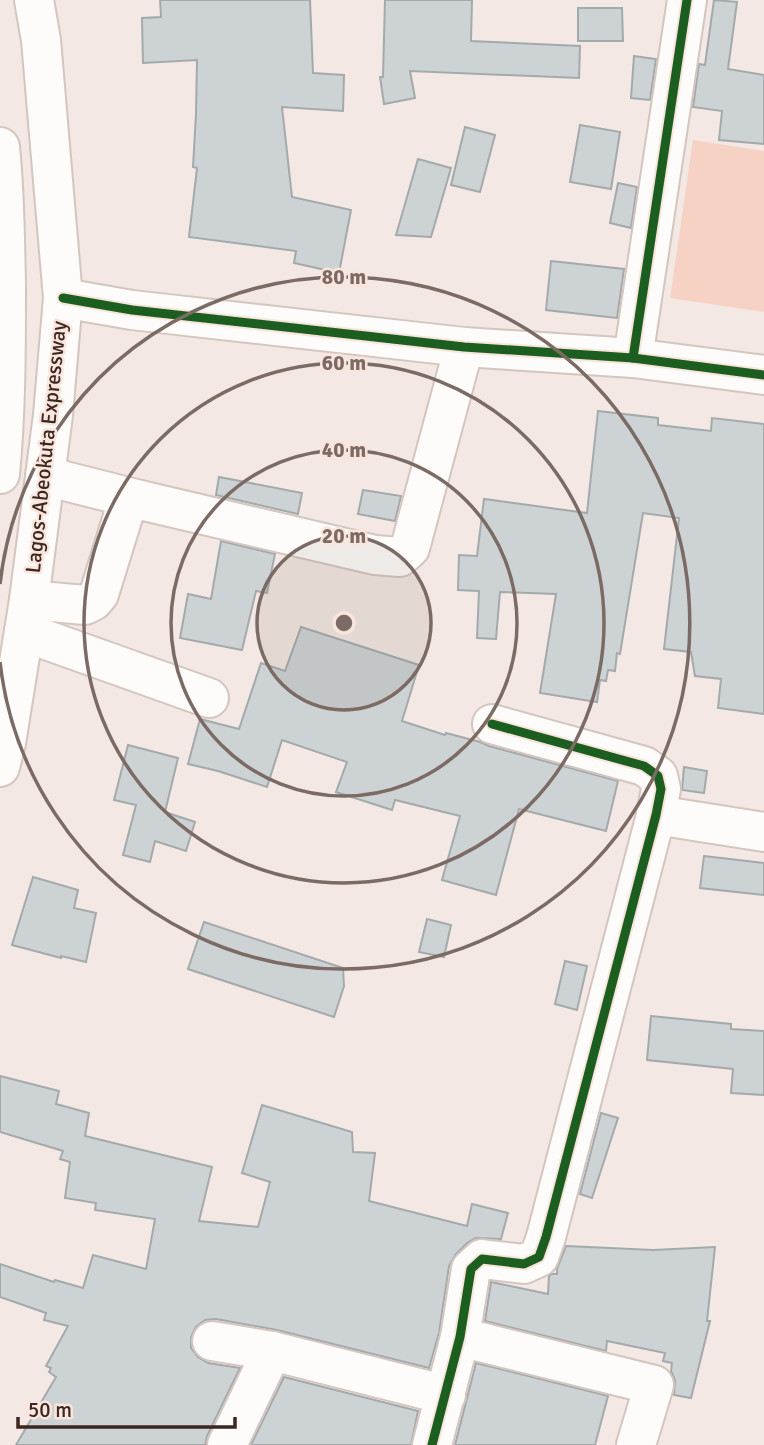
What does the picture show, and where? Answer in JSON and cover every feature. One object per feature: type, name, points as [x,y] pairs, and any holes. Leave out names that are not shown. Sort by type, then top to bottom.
[{"type":"main road","name":"Lagos-Abeokuta Expressway","points":[[0,767],[26,616],[45,476],[53,415],[62,298],[41,40],[34,0]]},
{"type":"main road","points":[[632,358],[687,0]]},
{"type":"main road","name":"Lagos-Abeokuta Expressway","points":[[0,474],[6,325],[1,172]]},
{"type":"main road","points":[[62,298],[132,310],[464,347],[632,358],[764,375]]},
{"type":"main road","points":[[45,476],[375,555],[400,557],[410,548],[464,347]]},
{"type":"main road","points":[[26,616],[85,605],[93,601],[99,594],[124,510],[132,502],[140,500]]},
{"type":"main road","points":[[26,616],[209,698]]},
{"type":"main road","points":[[432,1445],[460,1337],[471,1269],[482,1259],[524,1264],[539,1257],[543,1247],[661,789],[659,776],[644,766],[492,724]]},
{"type":"main road","points":[[656,815],[764,832]]},
{"type":"main road","points":[[460,1337],[654,1385],[636,1445]]},
{"type":"main road","points":[[212,1341],[272,1350],[446,1395]]},
{"type":"main road","points":[[228,1445],[272,1350]]},
{"type":"shaded area","points":[[693,140],[764,151],[764,312],[670,298]]},
{"type":"building","points":[[160,0],[310,0],[313,73],[344,75],[343,111],[282,107],[292,197],[351,210],[339,273],[294,263],[296,251],[189,237],[197,168],[193,167],[197,60],[143,63],[142,18],[161,17]]},
{"type":"building","points":[[385,0],[472,0],[471,41],[580,46],[579,78],[410,71],[415,98],[384,104],[380,77],[383,77]]},
{"type":"building","points":[[714,0],[737,2],[728,69],[764,75],[764,144],[719,140],[722,111],[693,107],[699,64],[705,65]]},
{"type":"building","points":[[578,8],[622,8],[623,41],[578,41]]},
{"type":"building","points":[[634,56],[656,59],[650,100],[631,98]]},
{"type":"building","points":[[580,125],[620,132],[611,189],[570,182]]},
{"type":"building","points":[[465,127],[495,135],[480,192],[451,185]]},
{"type":"building","points":[[418,159],[451,168],[431,237],[396,235]]},
{"type":"building","points":[[618,183],[637,187],[631,228],[610,223]]},
{"type":"building","points":[[551,261],[624,269],[617,318],[546,310]]},
{"type":"building","points":[[598,411],[658,418],[658,425],[711,431],[712,418],[764,424],[764,714],[718,708],[721,679],[695,676],[691,652],[664,649],[679,518],[643,513],[620,654],[617,653],[615,671],[608,670],[606,681],[600,680],[597,702],[540,693],[556,594],[500,592],[496,639],[477,638],[479,591],[458,590],[459,555],[477,556],[484,499],[587,513]]},
{"type":"building","points":[[219,477],[302,493],[298,514],[216,495]]},
{"type":"building","points":[[363,490],[401,496],[395,521],[358,514]]},
{"type":"building","points":[[221,541],[275,554],[267,593],[256,591],[242,650],[180,638],[188,594],[211,599]]},
{"type":"building","points":[[301,627],[419,665],[402,721],[618,781],[606,831],[519,809],[496,895],[442,880],[460,816],[395,800],[392,810],[336,792],[347,762],[282,740],[267,787],[188,764],[200,719],[239,729],[261,663],[285,671]]},
{"type":"building","points":[[128,745],[178,758],[165,812],[195,822],[186,851],[155,841],[150,862],[123,855],[136,805],[114,800]]},
{"type":"building","points":[[684,767],[707,771],[704,793],[682,790]]},
{"type":"building","points":[[704,856],[764,863],[764,895],[700,888]]},
{"type":"building","points":[[33,877],[78,890],[74,908],[96,913],[86,962],[12,945]]},
{"type":"building","points":[[427,919],[451,925],[444,957],[419,952]]},
{"type":"building","points":[[204,922],[343,968],[344,986],[334,1017],[188,969]]},
{"type":"building","points":[[565,961],[587,966],[577,1010],[555,1004]]},
{"type":"building","points":[[651,1016],[731,1024],[731,1029],[764,1031],[764,1095],[731,1093],[733,1069],[647,1060]]},
{"type":"building","points":[[0,1076],[59,1091],[56,1104],[89,1113],[85,1136],[212,1167],[199,1221],[258,1227],[270,1182],[242,1173],[262,1105],[352,1132],[353,1152],[375,1153],[369,1201],[467,1226],[472,1204],[508,1213],[501,1239],[476,1238],[456,1254],[449,1266],[439,1333],[429,1368],[277,1330],[216,1319],[205,1320],[196,1327],[191,1337],[191,1348],[198,1357],[208,1363],[240,1368],[205,1445],[16,1445],[56,1377],[49,1372],[51,1368],[46,1366],[68,1326],[44,1320],[46,1313],[0,1297],[0,1264],[54,1282],[55,1280],[83,1288],[93,1255],[146,1269],[155,1219],[95,1210],[96,1203],[65,1198],[70,1162],[60,1159],[63,1151],[0,1132]]},
{"type":"building","points":[[601,1113],[618,1118],[592,1198],[580,1194]]},
{"type":"building","points":[[566,1246],[653,1250],[715,1247],[707,1321],[710,1321],[691,1398],[674,1395],[672,1363],[663,1361],[665,1353],[607,1341],[606,1351],[485,1321],[491,1282],[548,1294],[549,1276],[557,1274]]},
{"type":"building","points":[[476,1363],[608,1396],[595,1445],[455,1445]]},
{"type":"building","points":[[284,1377],[418,1411],[411,1445],[251,1445]]},
{"type":"cycle path","points":[[633,358],[687,0]]},
{"type":"cycle path","points":[[63,298],[132,310],[464,347],[633,358],[764,375]]},
{"type":"cycle path","points":[[432,1445],[460,1337],[471,1269],[482,1259],[524,1264],[539,1257],[546,1237],[661,789],[658,776],[644,766],[492,724]]}]
